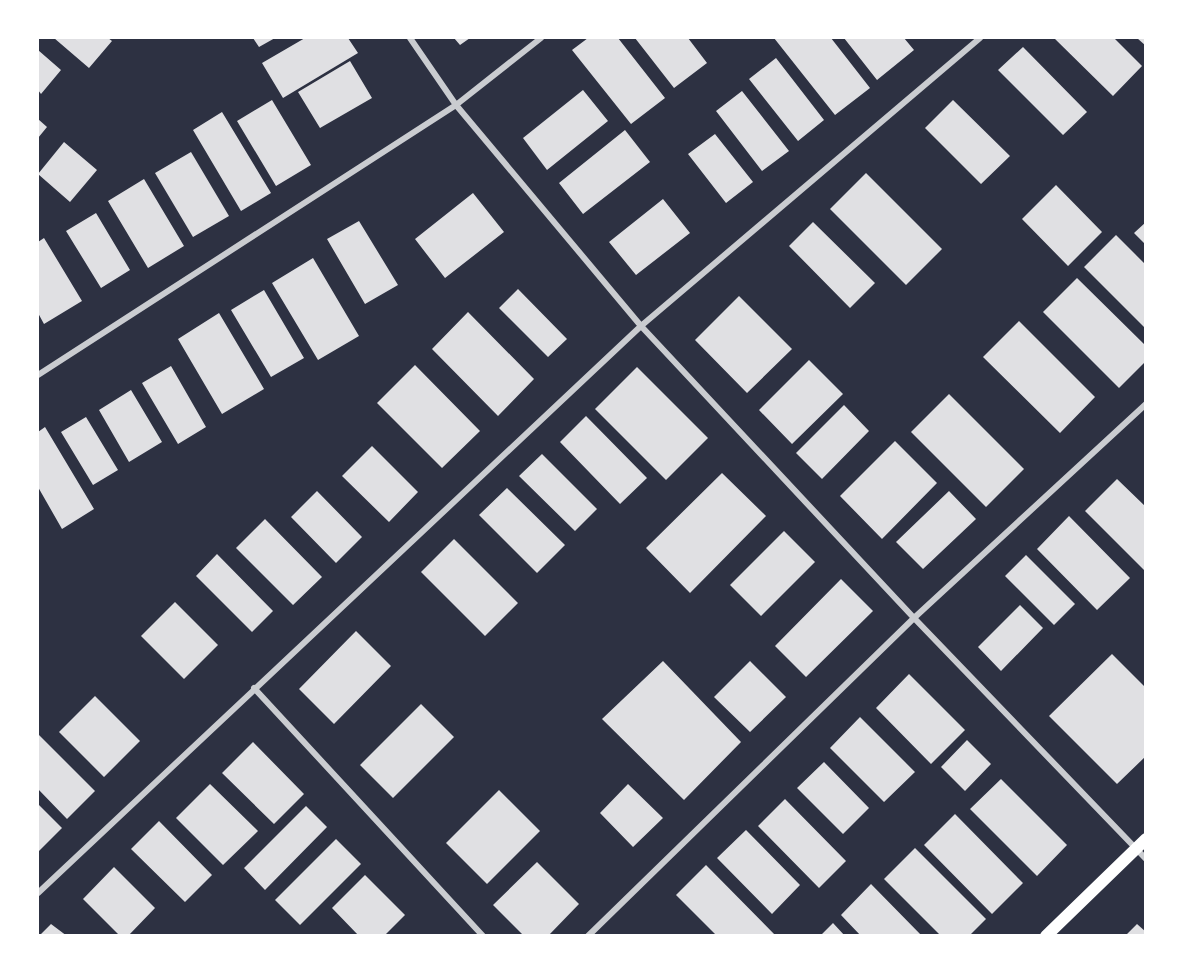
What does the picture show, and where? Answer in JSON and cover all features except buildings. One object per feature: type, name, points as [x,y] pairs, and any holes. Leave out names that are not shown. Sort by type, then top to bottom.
[{"type":"main road","points":[[1046,936],[1146,839]]},
{"type":"street","points":[[410,38],[456,105],[641,326],[914,618],[1146,859]]},
{"type":"street","points":[[38,375],[456,105],[541,38]]},
{"type":"street","points":[[38,893],[641,326],[980,38]]},
{"type":"street","points":[[588,936],[914,618],[1146,404]]},
{"type":"street","points":[[254,688],[483,936]]}]
